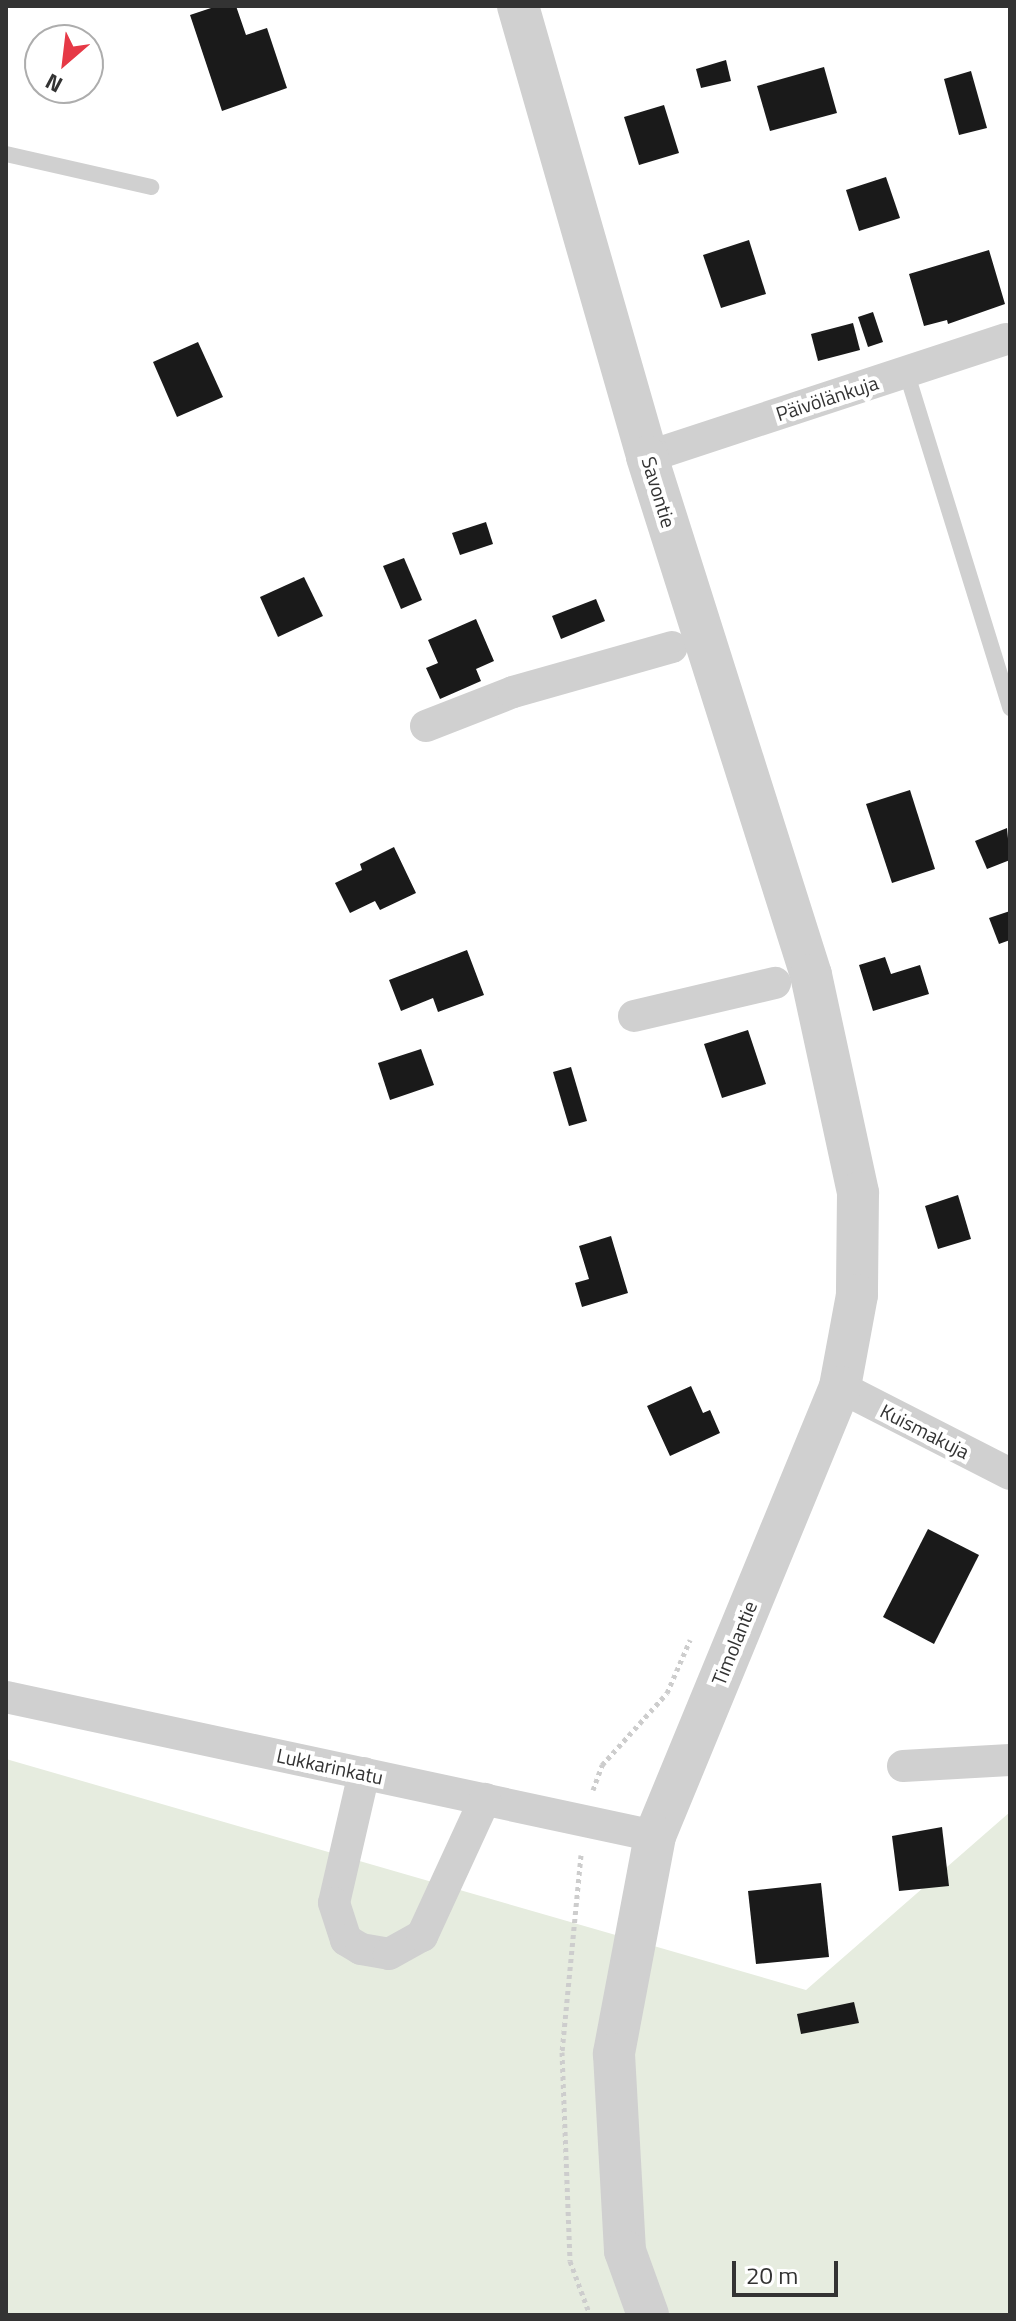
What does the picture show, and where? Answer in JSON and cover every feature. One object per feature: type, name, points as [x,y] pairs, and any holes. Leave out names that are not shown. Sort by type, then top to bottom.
[{"type":"street","name":"Savontie","points":[[518,6],[793,979]]},
{"type":"street","name":"Päivölänkuja","points":[[647,457],[1006,339]]},
{"type":"street","points":[[426,726],[513,692],[672,647]]},
{"type":"street","points":[[634,1016],[793,979]]},
{"type":"street","name":"Timolantie","points":[[648,2315],[625,2251],[614,2054],[655,1836],[840,1387],[857,1295],[858,1193],[793,979]]},
{"type":"street","name":"Kuismakuja","points":[[840,1387],[1010,1474]]},
{"type":"street","name":"Lukkarinkatu","points":[[6,1697],[655,1836]]},
{"type":"street","points":[[903,1766],[1010,1760]]},
{"type":"street","points":[[364,1773],[334,1903],[346,1940],[361,1949],[389,1954],[422,1936],[485,1799]]},
{"type":"lane","points":[[6,154],[151,187]]},
{"type":"lane","points":[[906,371],[1010,708]]},
{"type":"path","points":[[590,2315],[570,2261],[562,2052],[584,1820],[602,1765],[667,1693],[691,1638]]},
{"type":"shaded area","points":[[6,1759],[806,1990],[1010,1812],[1010,2315],[6,2315]]},
{"type":"building","points":[[217,6],[236,6],[246,35],[267,28],[287,88],[222,111],[190,15]]},
{"type":"building","points":[[726,60],[731,81],[701,88],[696,69]]},
{"type":"building","points":[[824,67],[837,113],[770,131],[757,86]]},
{"type":"building","points":[[971,71],[987,128],[959,135],[944,79]]},
{"type":"building","points":[[664,105],[679,153],[639,165],[624,117]]},
{"type":"building","points":[[886,177],[900,218],[859,231],[846,190]]},
{"type":"building","points":[[749,240],[766,294],[721,308],[703,255]]},
{"type":"building","points":[[989,250],[1005,304],[948,324],[947,320],[924,326],[909,274]]},
{"type":"building","points":[[873,312],[883,342],[868,347],[858,317]]},
{"type":"building","points":[[853,323],[860,350],[818,361],[811,334]]},
{"type":"building","points":[[198,342],[223,397],[177,417],[153,362]]},
{"type":"building","points":[[486,522],[493,544],[460,555],[452,533]]},
{"type":"building","points":[[404,558],[422,600],[401,609],[383,566]]},
{"type":"building","points":[[304,577],[323,616],[278,637],[260,597]]},
{"type":"building","points":[[596,599],[605,621],[561,639],[552,616]]},
{"type":"building","points":[[476,619],[494,661],[476,669],[481,681],[440,699],[426,668],[438,663],[428,640]]},
{"type":"building","points":[[910,790],[935,869],[892,883],[866,804]]},
{"type":"building","points":[[1007,828],[1010,860],[987,869],[975,841]]},
{"type":"building","points":[[394,847],[416,893],[380,910],[375,901],[350,913],[335,883],[362,870],[360,864]]},
{"type":"building","points":[[1010,911],[1010,940],[999,944],[989,918]]},
{"type":"building","points":[[467,950],[484,995],[438,1012],[433,998],[401,1011],[389,980]]},
{"type":"building","points":[[885,957],[891,974],[920,965],[929,994],[873,1011],[859,965]]},
{"type":"building","points":[[748,1030],[766,1084],[722,1098],[704,1044]]},
{"type":"building","points":[[421,1049],[434,1085],[390,1100],[378,1063]]},
{"type":"building","points":[[571,1067],[587,1121],[569,1126],[553,1072]]},
{"type":"building","points":[[958,1195],[971,1239],[938,1249],[925,1206]]},
{"type":"building","points":[[611,1236],[628,1293],[582,1307],[575,1283],[589,1279],[579,1246]]},
{"type":"building","points":[[691,1386],[703,1413],[710,1410],[720,1433],[670,1456],[647,1406]]},
{"type":"building","points":[[928,1529],[979,1555],[934,1644],[883,1617]]},
{"type":"building","points":[[942,1827],[949,1886],[899,1891],[892,1836]]},
{"type":"building","points":[[821,1883],[829,1957],[756,1964],[748,1891]]},
{"type":"building","points":[[854,2002],[859,2023],[801,2034],[797,2014]]}]
